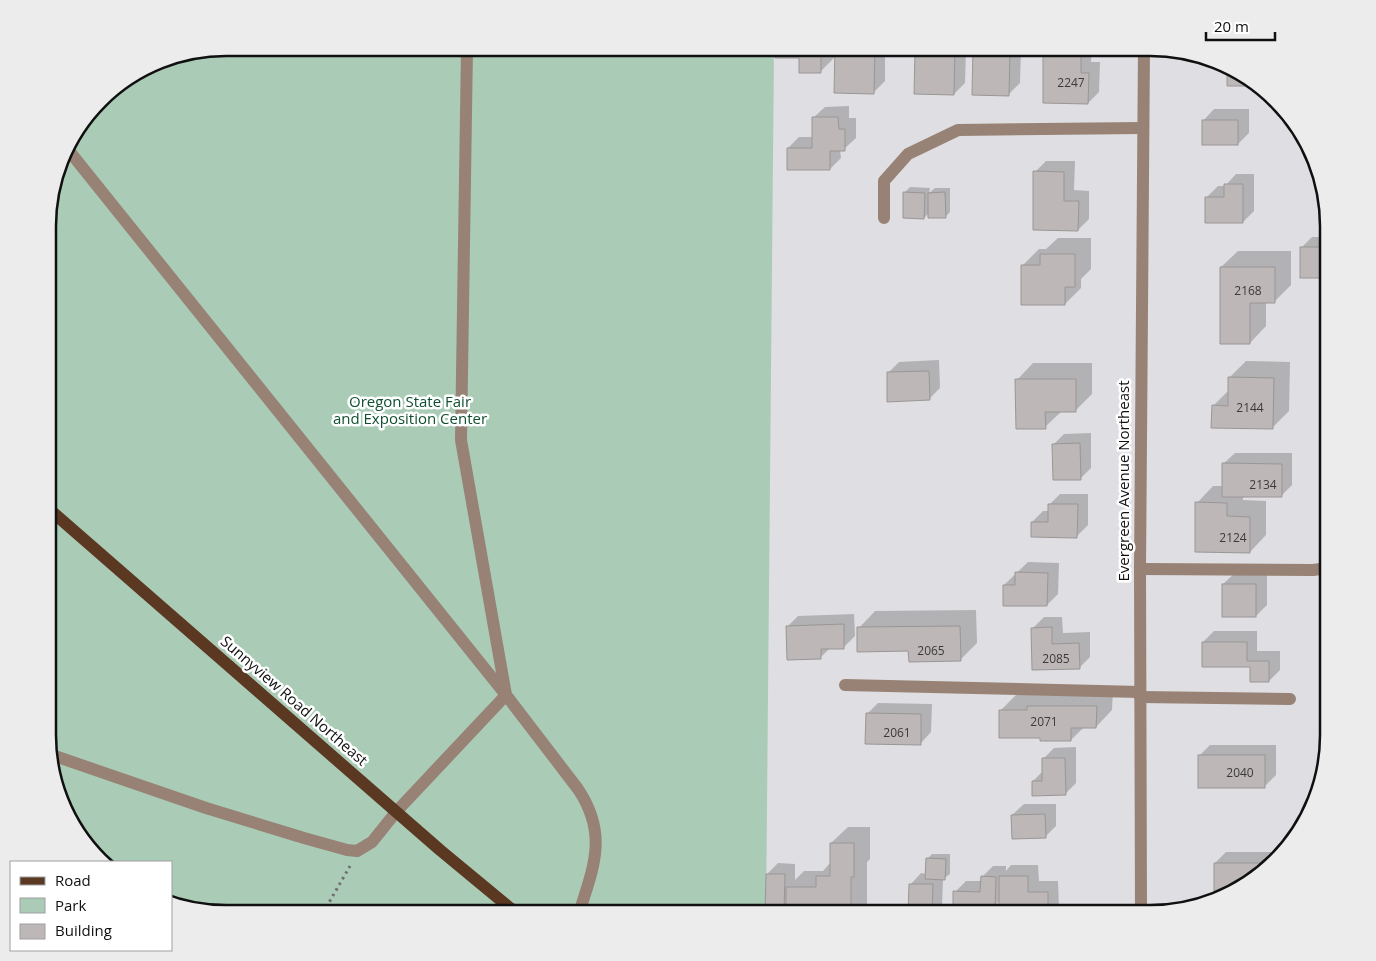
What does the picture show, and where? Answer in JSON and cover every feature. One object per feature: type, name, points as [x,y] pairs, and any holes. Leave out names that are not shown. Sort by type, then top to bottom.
[{"type":"main road","name":"Sunnyview Road Northeast","points":[[57,516],[396,812],[506,904]]},
{"type":"street","points":[[467,57],[462,440],[506,695]]},
{"type":"street","name":"Evergreen Avenue Northeast","points":[[1140,905],[1140,569],[1144,57]]},
{"type":"street","points":[[884,218],[884,181],[908,154],[958,130],[1143,128]]},
{"type":"street","points":[[72,155],[506,695],[588,805],[594,824],[597,844],[581,904]]},
{"type":"street","points":[[1140,569],[1319,569]]},
{"type":"street","points":[[845,685],[1290,699]]},
{"type":"street","points":[[59,757],[206,808],[304,838],[357,851],[372,842],[396,812],[506,695]]},
{"type":"path","points":[[328,904],[350,869],[352,850]]},
{"type":"green space","name":"Oregon State Fair and Exposition Center","points":[[215,57],[774,57],[766,905],[215,904],[172,896],[172,861],[113,861],[91,838],[69,800],[62,779],[57,746],[56,226],[62,182],[69,161],[85,132],[98,114],[114,98],[132,85],[161,69],[182,62]]},
{"type":"building","points":[[821,57],[821,73],[799,73],[799,58],[775,58]]},
{"type":"building","points":[[835,57],[875,57],[874,94],[834,93]]},
{"type":"building","points":[[915,57],[955,57],[954,95],[914,94]]},
{"type":"building","points":[[973,57],[1010,57],[1009,96],[972,95]]},
{"type":"building","points":[[1043,57],[1081,57],[1081,73],[1089,73],[1088,104],[1043,103]]},
{"type":"building","points":[[1227,75],[1246,86],[1227,86]]},
{"type":"building","points":[[812,117],[838,117],[839,129],[845,129],[845,151],[830,151],[830,170],[787,170],[787,148],[812,148]]},
{"type":"building","points":[[1202,120],[1238,120],[1238,145],[1202,145]]},
{"type":"building","points":[[1033,171],[1064,172],[1064,201],[1079,201],[1078,231],[1033,230]]},
{"type":"building","points":[[1224,184],[1243,184],[1243,223],[1205,223],[1205,197],[1224,197]]},
{"type":"building","points":[[903,192],[925,193],[924,219],[903,218]]},
{"type":"building","points":[[945,192],[946,218],[928,218],[928,193]]},
{"type":"building","points":[[1300,247],[1319,247],[1319,278],[1300,278]]},
{"type":"building","points":[[1040,254],[1075,254],[1075,287],[1065,287],[1065,305],[1021,305],[1021,265],[1040,265]]},
{"type":"building","points":[[1220,267],[1275,267],[1275,303],[1250,303],[1250,344],[1220,344]]},
{"type":"building","points":[[929,371],[930,400],[887,402],[887,372]]},
{"type":"building","points":[[1228,377],[1274,378],[1273,429],[1211,428],[1212,405],[1228,406]]},
{"type":"building","points":[[1015,379],[1076,379],[1076,412],[1045,412],[1046,429],[1016,429]]},
{"type":"building","points":[[1080,443],[1081,480],[1053,480],[1052,444]]},
{"type":"building","points":[[1222,463],[1282,464],[1282,497],[1222,497]]},
{"type":"building","points":[[1195,502],[1227,503],[1227,516],[1250,517],[1250,553],[1195,552]]},
{"type":"building","points":[[1048,504],[1078,504],[1077,538],[1031,537],[1031,522],[1048,522]]},
{"type":"building","points":[[1015,572],[1048,573],[1047,606],[1003,606],[1003,585],[1015,585]]},
{"type":"building","points":[[1222,584],[1256,584],[1256,617],[1222,617]]},
{"type":"building","points":[[844,624],[844,649],[821,649],[821,659],[787,660],[786,626]]},
{"type":"building","points":[[960,626],[961,661],[909,662],[908,651],[857,652],[857,627]]},
{"type":"building","points":[[1052,627],[1052,644],[1079,643],[1080,669],[1032,670],[1031,628]]},
{"type":"building","points":[[1202,642],[1247,642],[1247,661],[1269,661],[1269,682],[1250,682],[1250,667],[1202,667]]},
{"type":"building","points":[[1027,706],[1097,706],[1096,728],[1071,728],[1071,741],[1040,741],[1040,738],[999,738],[999,710],[1027,710]]},
{"type":"building","points":[[866,713],[921,714],[921,745],[865,744]]},
{"type":"building","points":[[1198,755],[1265,755],[1265,788],[1198,788]]},
{"type":"building","points":[[1042,758],[1065,758],[1066,795],[1032,796],[1032,781],[1042,781]]},
{"type":"building","points":[[1045,814],[1046,838],[1012,839],[1011,815]]},
{"type":"building","points":[[830,843],[854,843],[854,877],[851,877],[851,905],[786,905],[786,887],[816,887],[816,876],[830,876]]},
{"type":"building","points":[[926,858],[946,859],[945,880],[925,879]]},
{"type":"building","points":[[1214,863],[1261,863],[1235,882],[1214,892]]},
{"type":"building","points":[[766,874],[785,874],[784,905],[765,905]]},
{"type":"building","points":[[981,876],[996,877],[995,905],[953,905],[953,891],[980,892]]},
{"type":"building","points":[[999,876],[1028,876],[1028,892],[1048,892],[1048,905],[999,905]]},
{"type":"building","points":[[909,884],[933,884],[932,905],[908,905]]}]
